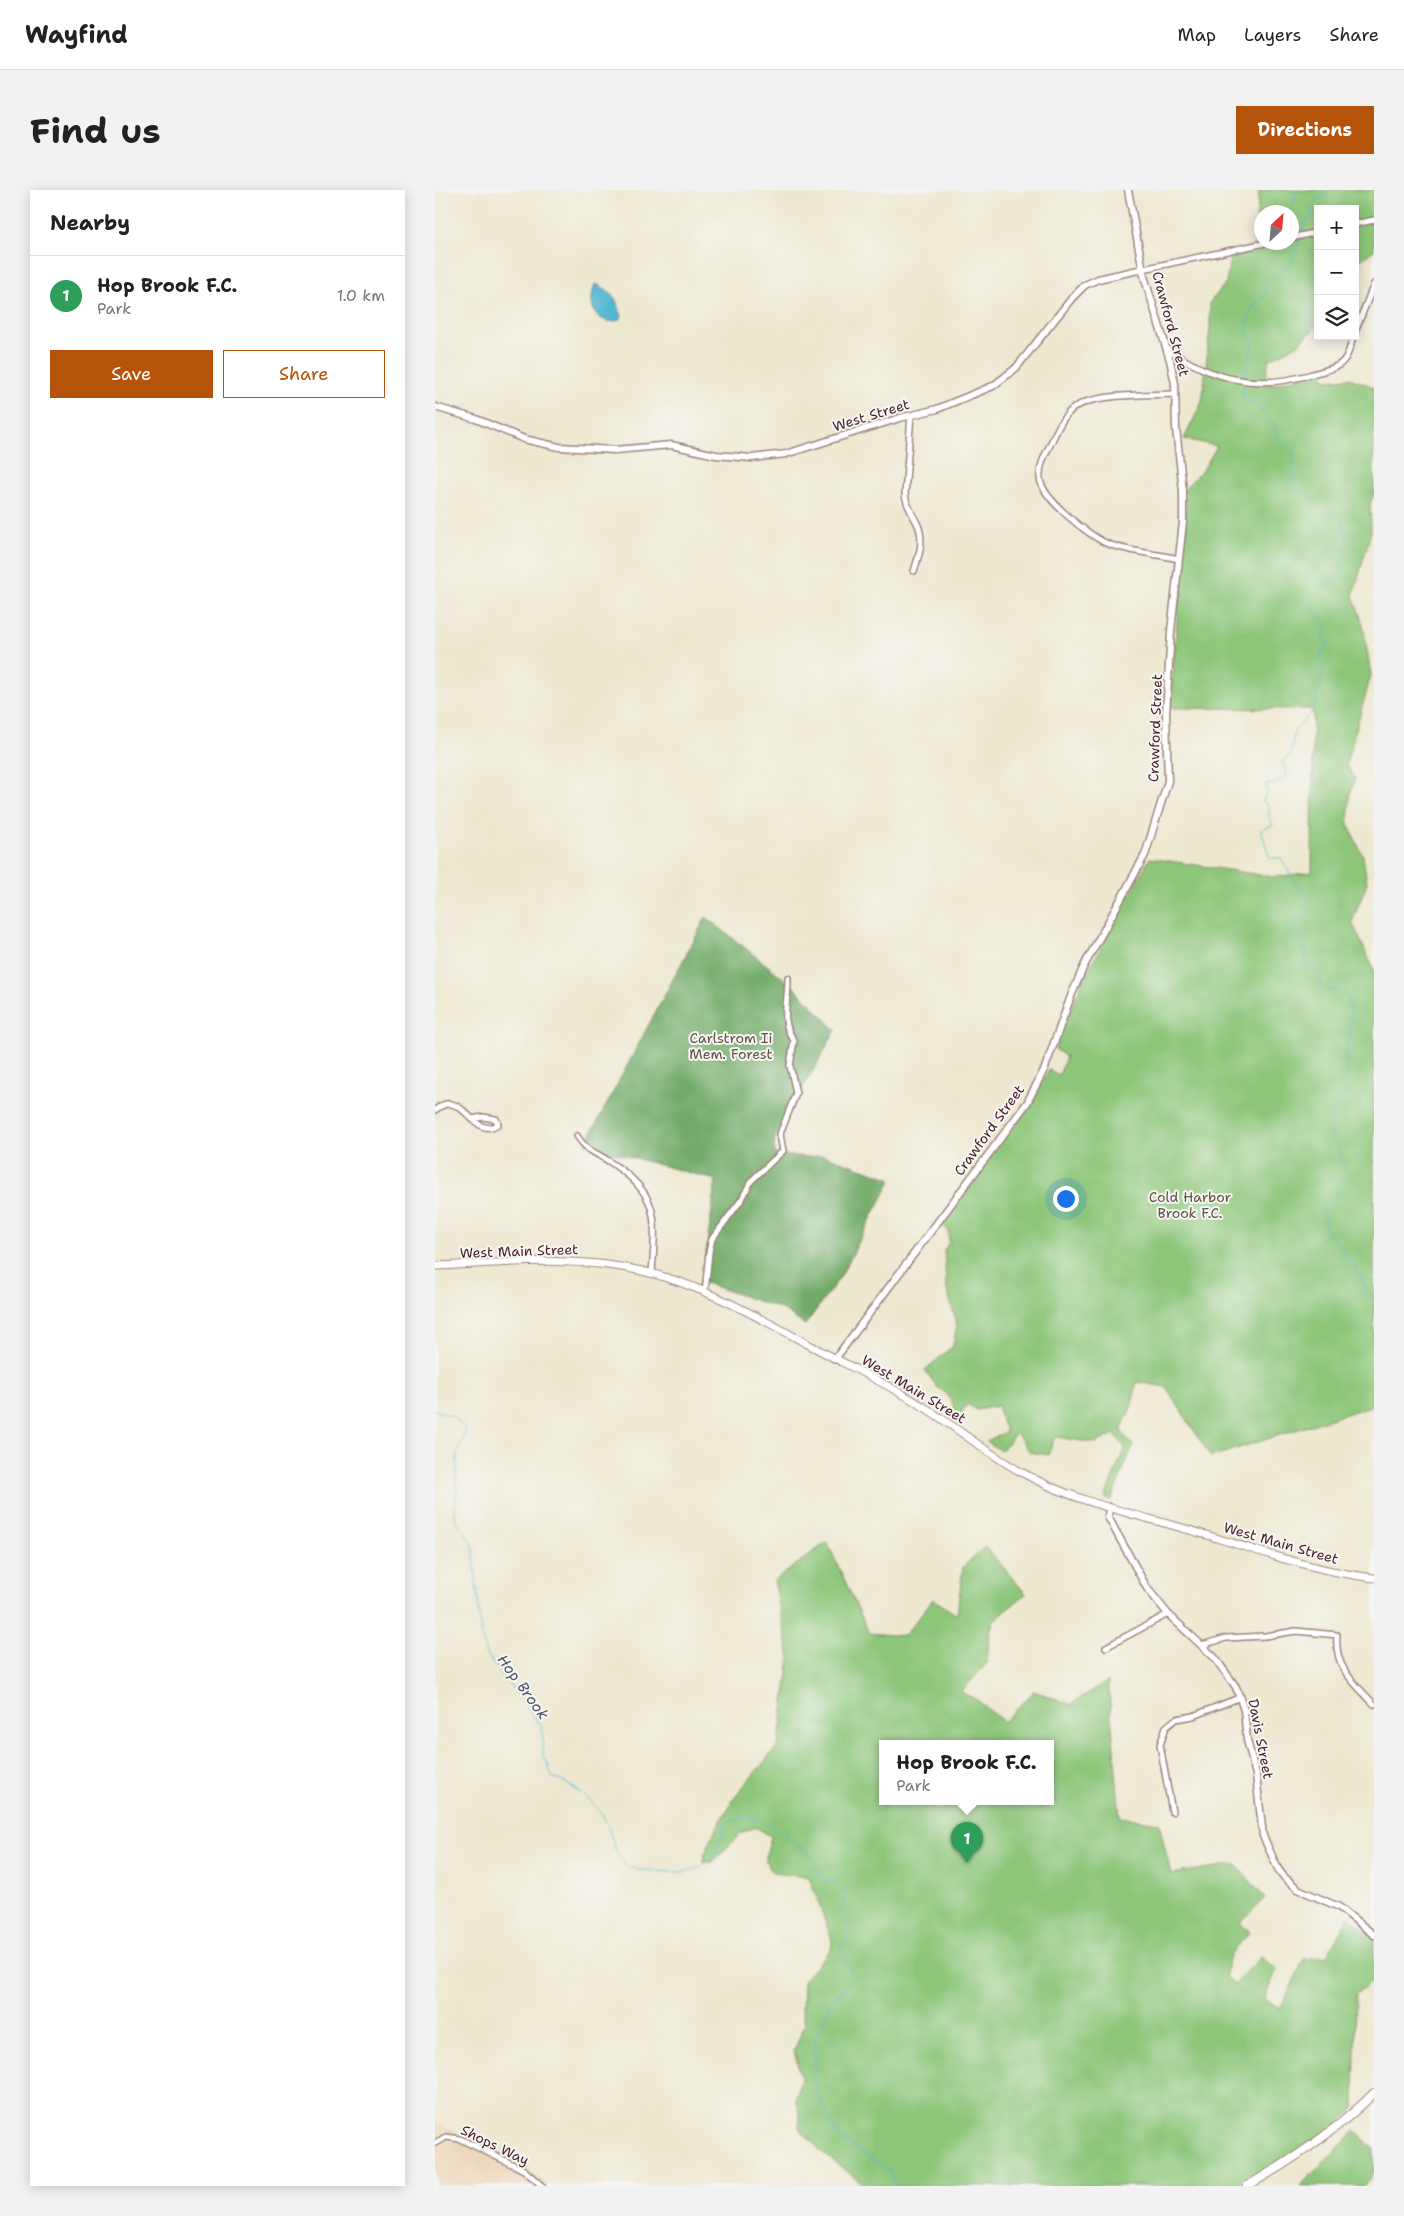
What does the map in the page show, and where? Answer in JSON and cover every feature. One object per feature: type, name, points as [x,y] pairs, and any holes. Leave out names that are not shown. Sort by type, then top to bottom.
[{"type":"main road","name":"West Main Street","points":[[435,1266],[566,1260],[601,1263],[652,1274],[705,1292],[922,1405],[1002,1460],[1032,1478],[1063,1493],[1320,1568],[1374,1578]]},
{"type":"main road","points":[[1247,2186],[1300,2155],[1345,2120],[1374,2093]]},
{"type":"street","name":"Crawford Street","points":[[835,1359],[1027,1103],[1048,1063],[1078,981],[1145,855],[1168,781],[1166,714],[1171,631],[1184,499],[1174,380],[1167,349],[1143,269],[1128,190]]},
{"type":"street","points":[[1359,223],[1374,220]]},
{"type":"street","points":[[1299,236],[1314,233]]},
{"type":"street","name":"West Street","points":[[435,407],[476,419],[524,439],[559,447],[615,450],[671,445],[715,455],[752,458],[792,453],[911,415],[937,409],[998,383],[1019,364],[1072,298],[1085,286],[1098,278],[1254,245]]},
{"type":"street","points":[[1359,322],[1374,284]]},
{"type":"street","points":[[1167,349],[1189,363],[1206,370],[1242,381],[1269,383],[1289,380],[1341,364],[1349,355],[1352,340]]},
{"type":"street","points":[[1175,394],[1106,398],[1076,406],[1067,414],[1059,426],[1044,459],[1040,478],[1046,495],[1097,539],[1121,548],[1179,559]]},
{"type":"street","points":[[911,415],[905,494],[907,505],[918,525],[921,537],[914,571]]},
{"type":"street","points":[[705,1292],[712,1240],[742,1199],[751,1181],[783,1151],[780,1134],[796,1093],[790,1066],[794,1040],[787,1032],[785,1024],[788,978]]},
{"type":"street","points":[[435,1110],[447,1104],[453,1105],[472,1119]]},
{"type":"street","points":[[577,1136],[586,1148],[609,1161],[630,1177],[650,1201],[655,1223],[652,1274]]},
{"type":"street","name":"Davis Street","points":[[1109,1507],[1108,1517],[1139,1577],[1168,1614],[1202,1645],[1230,1676],[1241,1697],[1247,1740],[1259,1791],[1263,1836],[1278,1869],[1298,1889],[1327,1900],[1339,1907],[1374,1935]]},
{"type":"street","points":[[1106,1646],[1168,1614]]},
{"type":"street","points":[[1202,1645],[1226,1638],[1265,1636],[1296,1631],[1337,1635],[1337,1651],[1345,1673],[1374,1704]]},
{"type":"street","points":[[1171,1812],[1160,1745],[1166,1727],[1176,1719],[1193,1716],[1241,1697]]},
{"type":"street","name":"Shops Way","points":[[435,2143],[446,2137],[460,2139],[524,2170],[542,2186]]},
{"type":"shaded area","points":[[435,2121],[528,2167],[548,2186],[435,2186]]},
{"type":"green space","name":"Cold Harbor Brook F.C.","points":[[1259,190],[1374,190],[1374,250],[1359,261],[1359,205],[1314,205],[1314,329],[1299,344],[1269,360],[1264,386],[1322,372],[1325,380],[1350,378],[1374,387],[1374,495],[1370,503],[1371,532],[1353,596],[1363,624],[1371,675],[1346,765],[1355,778],[1350,796],[1348,824],[1363,856],[1367,883],[1352,922],[1374,970],[1374,1405],[1211,1457],[1166,1387],[1137,1382],[1132,1404],[1121,1431],[1133,1446],[1111,1500],[1105,1498],[1125,1447],[1114,1434],[1096,1443],[1055,1437],[1048,1455],[1030,1452],[1016,1433],[1001,1451],[986,1441],[1006,1432],[997,1406],[977,1410],[967,1404],[957,1420],[948,1413],[954,1406],[947,1394],[937,1387],[925,1370],[953,1346],[957,1325],[946,1286],[944,1250],[949,1242],[948,1230],[940,1224],[1027,1109],[1049,1070],[1059,1075],[1066,1057],[1055,1049],[1083,980],[1150,858],[1274,877],[1312,872],[1313,709],[1170,708],[1186,510],[1186,487],[1205,467],[1217,446],[1184,439],[1202,402],[1210,328],[1210,302],[1226,283],[1231,254],[1254,249],[1299,250],[1299,205],[1258,205]]},
{"type":"green space","name":"Carlstrom Ii Mem. Forest","points":[[706,917],[792,985],[836,1030],[775,1138],[774,1154],[809,1157],[823,1155],[892,1179],[841,1276],[805,1325],[781,1309],[702,1282],[716,1180],[585,1145]]},
{"type":"green space","points":[[827,1542],[869,1633],[904,1636],[933,1599],[957,1615],[963,1567],[985,1546],[1026,1594],[994,1620],[990,1632],[987,1663],[961,1692],[977,1700],[1004,1722],[1034,1691],[1071,1704],[1108,1681],[1120,1817],[1159,1823],[1171,1874],[1235,1864],[1265,1898],[1240,1923],[1250,1932],[1236,1947],[1226,1969],[1226,1976],[1234,1985],[1261,1957],[1277,1969],[1264,2000],[1281,2008],[1304,1959],[1327,1956],[1349,1916],[1374,1938],[1374,1979],[1356,1994],[1354,2109],[1330,2130],[1244,2186],[861,2186],[860,2181],[824,2154],[799,2128],[800,2114],[796,2099],[801,2078],[794,2051],[805,2024],[802,2013],[803,1981],[831,1949],[832,1940],[809,1877],[773,1873],[765,1860],[771,1836],[755,1827],[740,1834],[713,1862],[702,1862],[711,1838],[736,1795],[778,1746],[790,1658],[774,1581]]},
{"type":"green space","points":[[1355,2131],[1374,2149],[1374,2173],[1363,2186],[1300,2186]]},
{"type":"water","points":[[595,284],[610,292],[618,304],[622,316],[616,321],[612,322],[600,318],[593,309],[592,294]]},
{"type":"waterway","points":[[1294,205],[1295,190]]},
{"type":"waterway","points":[[1299,229],[1303,232],[1306,220],[1313,215],[1312,210],[1317,198],[1325,196],[1324,190]]},
{"type":"waterway","points":[[1245,378],[1253,341],[1247,336],[1247,324],[1250,313],[1263,295],[1267,282],[1290,264],[1301,239]]},
{"type":"waterway","points":[[1244,384],[1243,400],[1253,404],[1261,411],[1276,426],[1277,439],[1294,450],[1292,473],[1296,487],[1304,491],[1326,512],[1333,513],[1341,518],[1346,536],[1352,539],[1346,547],[1339,550],[1344,559],[1339,569],[1337,581],[1313,589],[1311,594],[1314,609],[1328,626],[1323,636],[1328,641],[1319,660],[1323,665],[1316,703],[1310,714],[1295,729],[1290,755],[1282,762],[1286,778],[1276,783],[1265,785],[1267,792],[1263,801],[1269,806],[1269,817],[1273,825],[1261,830],[1270,858],[1281,858],[1307,903],[1303,917],[1297,919],[1294,931],[1306,949],[1306,965],[1320,966],[1320,988],[1344,992],[1350,1007],[1351,1016],[1346,1067],[1349,1073],[1344,1094],[1335,1100],[1330,1127],[1345,1167],[1332,1204],[1321,1209],[1328,1233],[1351,1259],[1374,1302]]},
{"type":"waterway","name":"Hop Brook","points":[[435,1410],[454,1417],[466,1430],[457,1454],[455,1519],[473,1545],[481,1635],[488,1656],[542,1727],[543,1758],[547,1762],[552,1777],[573,1787],[593,1804],[606,1822],[617,1853],[625,1864],[635,1869],[669,1872],[693,1870],[709,1860],[715,1851],[725,1824],[745,1817],[761,1821]]},
{"type":"waterway","name":"Hop Brook","points":[[765,1823],[810,1854],[824,1881],[838,1882],[847,1893],[840,1913],[850,1930],[840,1948],[855,1979],[831,2001],[815,2040],[814,2086],[838,2137],[888,2169],[896,2186]]},
{"type":"place","name":"Hop Brook F.C.","points":[[967,1863]]}]
